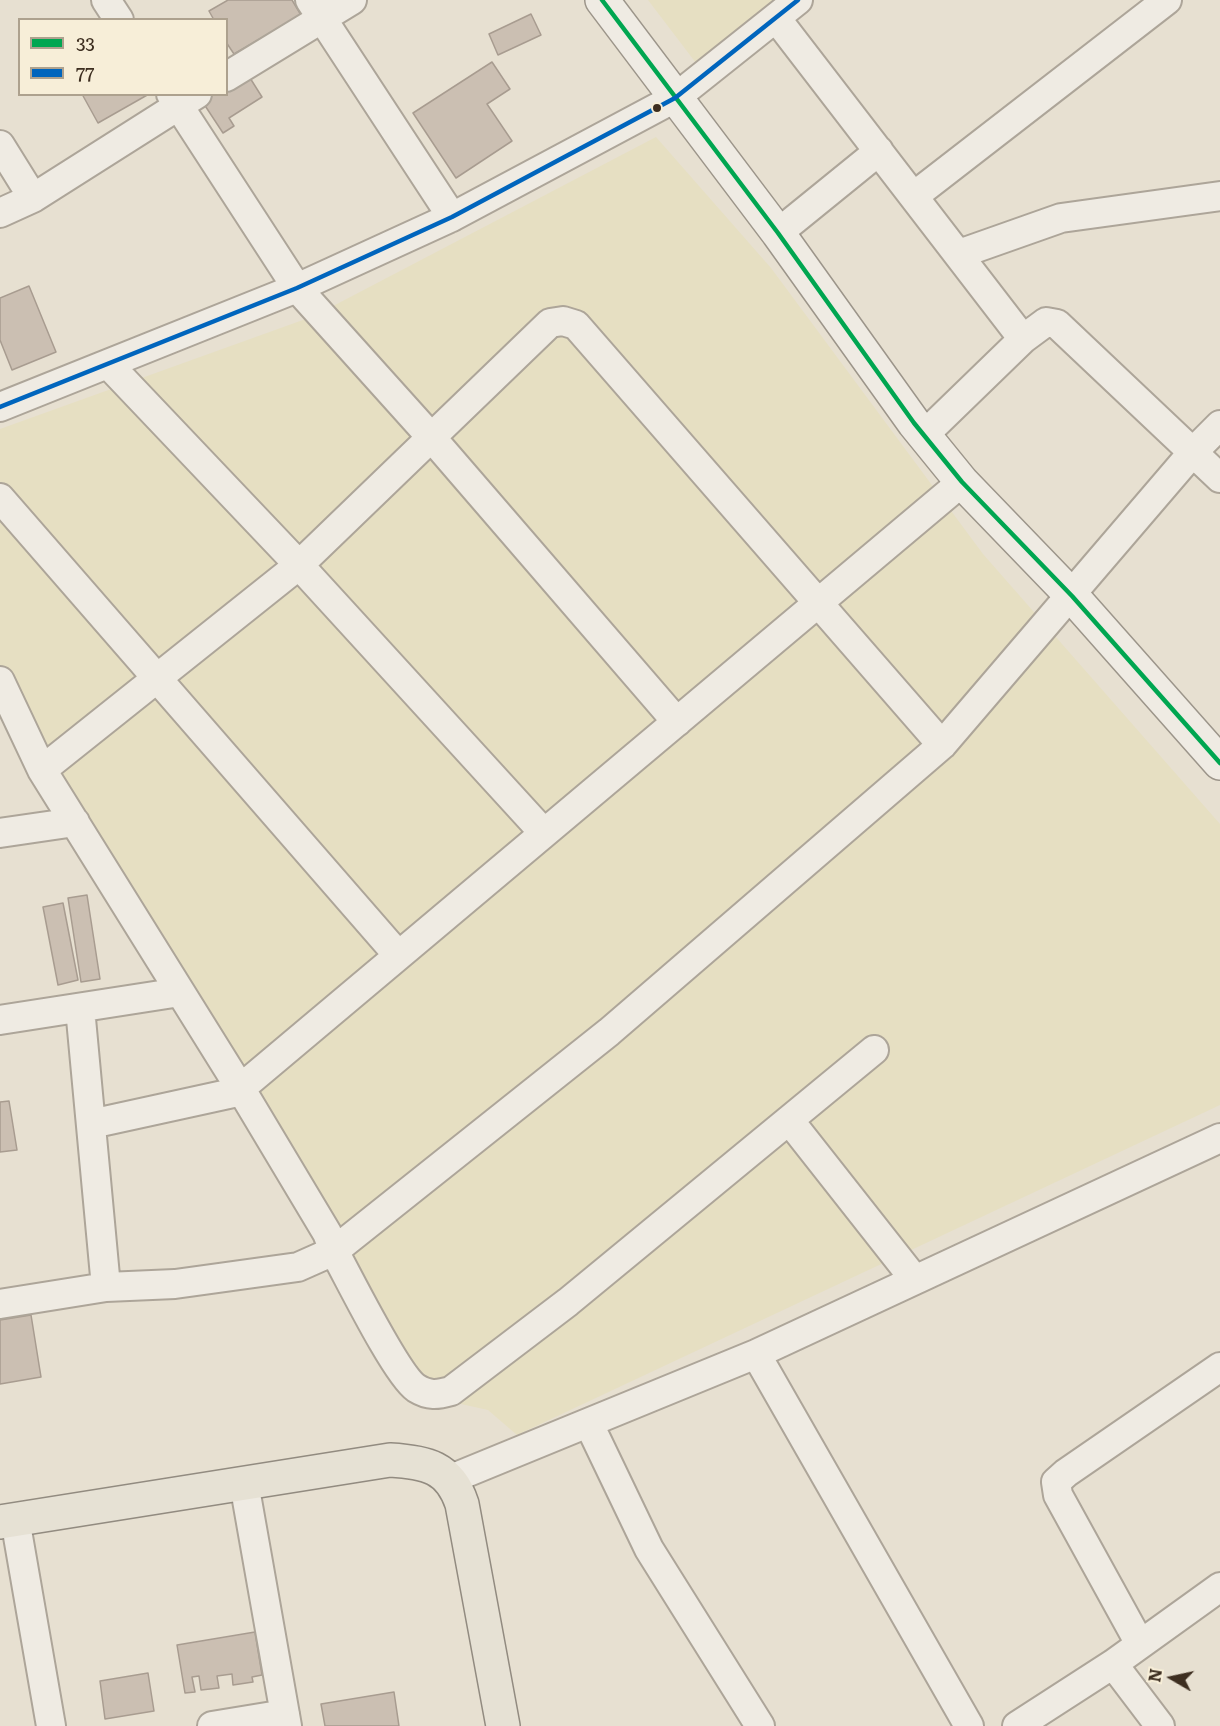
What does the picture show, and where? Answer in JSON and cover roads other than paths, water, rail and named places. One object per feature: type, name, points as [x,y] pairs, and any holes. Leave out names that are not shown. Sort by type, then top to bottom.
[{"type":"main road","points":[[7,1520],[390,1460],[429,1466],[451,1479],[462,1504],[503,1726]]},
{"type":"street","points":[[106,0],[118,18]]},
{"type":"street","points":[[228,76],[317,9],[352,0]]},
{"type":"street","points":[[602,0],[778,233],[924,435],[962,482],[1072,596],[1220,763]]},
{"type":"street","points":[[914,196],[1167,0]]},
{"type":"street","points":[[317,9],[452,217]]},
{"type":"street","points":[[0,407],[297,288],[452,217],[675,98],[787,9],[879,151],[1023,339]]},
{"type":"street","points":[[0,213],[33,198],[182,98],[297,288],[431,437],[676,722]]},
{"type":"street","points":[[0,145],[33,198]]},
{"type":"street","points":[[778,233],[879,151]]},
{"type":"street","points":[[959,255],[1061,218],[1220,196]]},
{"type":"street","points":[[42,770],[299,565],[550,323],[563,321],[576,325],[816,604],[942,745]]},
{"type":"street","points":[[924,435],[1023,339],[1046,322],[1057,324],[1220,478]]},
{"type":"street","points":[[108,364],[299,565],[543,833]]},
{"type":"street","points":[[0,1304],[106,1287],[175,1284],[298,1267],[334,1251],[609,1032],[942,745],[1193,452],[1220,425]]},
{"type":"street","points":[[91,1124],[242,1091],[247,1083],[398,955],[962,482]]},
{"type":"street","points":[[0,498],[398,955]]},
{"type":"street","points":[[0,681],[42,770],[242,1091],[327,1233],[334,1251],[392,1356],[414,1387],[433,1396],[451,1391],[568,1302],[874,1050]]},
{"type":"street","points":[[0,833],[75,822]]},
{"type":"street","points":[[0,1020],[180,992]]},
{"type":"street","points":[[80,1008],[106,1287]]},
{"type":"street","points":[[789,1120],[915,1280]]},
{"type":"street","points":[[451,1479],[756,1354],[1220,1138]]},
{"type":"street","points":[[756,1354],[969,1726]]},
{"type":"street","points":[[1140,1644],[1058,1495],[1056,1482],[1220,1367]]},
{"type":"street","points":[[589,1424],[649,1549],[760,1726]]},
{"type":"street","points":[[212,1726],[286,1720],[244,1483]]},
{"type":"street","points":[[7,1520],[51,1726]]},
{"type":"street","points":[[1017,1726],[1113,1664],[1220,1587]]},
{"type":"street","points":[[1113,1664],[1160,1726]]}]
